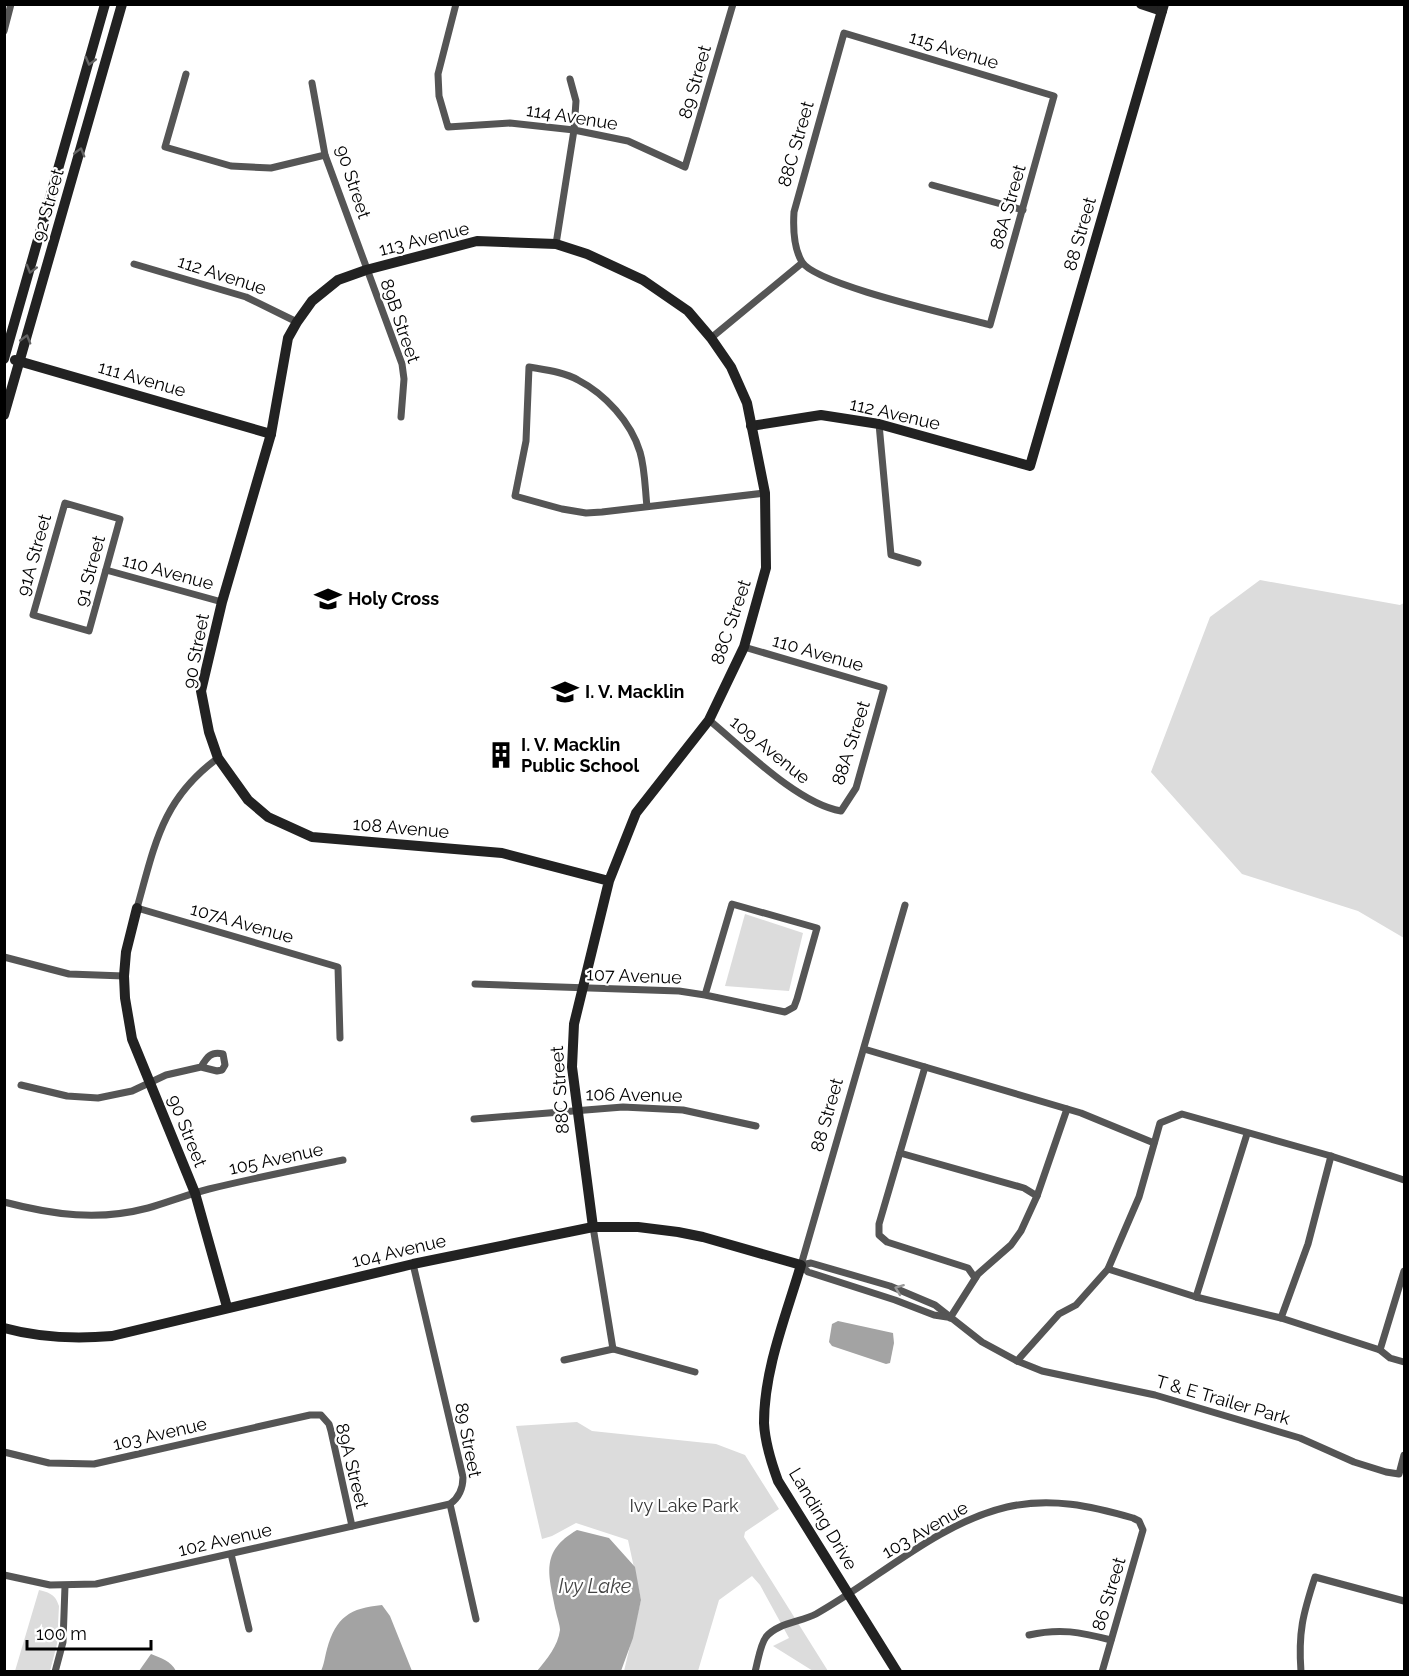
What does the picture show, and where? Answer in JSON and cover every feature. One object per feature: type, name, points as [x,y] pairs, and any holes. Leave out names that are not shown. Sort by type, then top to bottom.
[{"type":"street","points":[[4,31],[11,4]]},
{"type":"street","name":"92 Street","points":[[5,358],[105,4]]},
{"type":"street","name":"92 Street","points":[[4,415],[122,4]]},
{"type":"street","name":"114 Avenue","points":[[456,4],[438,74],[440,96],[448,127],[510,123],[574,130],[628,141],[685,167]]},
{"type":"street","name":"89 Street","points":[[685,167],[733,4]]},
{"type":"street","points":[[1141,4],[1163,8]]},
{"type":"street","name":"88 Street","points":[[1030,466],[1163,8]]},
{"type":"street","name":"115 Avenue","points":[[844,33],[1054,96]]},
{"type":"street","name":"88C Street","points":[[802,263],[795,242],[794,212],[844,33]]},
{"type":"street","points":[[186,74],[165,147],[231,166],[271,168],[326,155]]},
{"type":"street","points":[[556,244],[574,130],[576,101],[570,79]]},
{"type":"street","name":"90 Street","points":[[227,1307],[195,1193],[132,1039],[124,976],[126,952],[137,908],[156,839],[164,819],[178,796],[193,778],[218,758],[209,732],[201,691],[222,602],[271,434],[288,338],[312,301],[338,280],[366,270],[326,155],[312,83]]},
{"type":"street","name":"88A Street","points":[[802,263],[821,276],[848,286],[990,325],[1054,96]]},
{"type":"street","points":[[932,184],[1023,210]]},
{"type":"street","name":"113 Avenue","points":[[366,270],[477,241],[556,244],[587,254],[643,280],[688,311],[711,338]]},
{"type":"street","points":[[711,338],[802,263]]},
{"type":"street","name":"112 Avenue","points":[[134,264],[246,297],[297,322]]},
{"type":"street","name":"89B Street","points":[[366,270],[402,364],[404,379],[401,417]]},
{"type":"street","name":"88C Street","points":[[613,1349],[576,1109],[572,1067],[574,1024],[609,880],[636,813],[710,720],[744,646],[766,568],[765,493],[747,403],[731,367],[711,338]]},
{"type":"street","name":"111 Avenue","points":[[5,358],[271,434]]},
{"type":"street","points":[[647,507],[639,450],[629,428],[617,411],[598,393],[578,379],[529,367],[526,441],[515,496],[586,513],[647,507],[765,493]]},
{"type":"street","name":"112 Avenue","points":[[751,426],[821,415],[879,424],[1030,466]]},
{"type":"street","points":[[879,424],[891,555],[918,563]]},
{"type":"street","name":"91 Street","points":[[65,503],[120,519],[89,631]]},
{"type":"street","name":"91A Street","points":[[65,503],[33,615],[89,631]]},
{"type":"street","name":"110 Avenue","points":[[105,570],[222,602]]},
{"type":"street","name":"110 Avenue","points":[[744,646],[884,688]]},
{"type":"street","name":"88A Street","points":[[844,806],[856,788],[884,688]]},
{"type":"street","name":"109 Avenue","points":[[710,720],[796,793],[829,809],[841,811],[844,806]]},
{"type":"street","name":"108 Avenue","points":[[218,758],[248,800],[268,817],[312,837],[502,853],[609,880]]},
{"type":"street","name":"107 Avenue","points":[[475,984],[657,990],[705,994],[780,1011],[790,1010],[797,999],[817,928],[732,904],[705,994]]},
{"type":"street","name":"88 Street","points":[[780,1335],[905,904]]},
{"type":"street","name":"107A Avenue","points":[[137,908],[338,967],[340,1038]]},
{"type":"street","points":[[4,957],[69,974],[124,976]]},
{"type":"street","points":[[864,1049],[1066,1108],[1154,1143]]},
{"type":"street","points":[[21,1085],[67,1096],[98,1098],[115,1096],[166,1075],[201,1066]]},
{"type":"street","points":[[925,1067],[879,1224],[879,1235],[888,1242],[968,1268],[975,1278]]},
{"type":"street","name":"106 Avenue","points":[[474,1119],[623,1107],[683,1110],[756,1126]]},
{"type":"street","points":[[950,1318],[975,1278],[1011,1245],[1021,1232],[1037,1196],[1066,1108]]},
{"type":"street","points":[[1017,1361],[1059,1314],[1076,1305],[1108,1269],[1139,1197],[1160,1123],[1182,1114],[1330,1156],[1404,1180]]},
{"type":"street","points":[[1196,1297],[1247,1134]]},
{"type":"street","points":[[900,1153],[1024,1188],[1037,1196]]},
{"type":"street","points":[[1281,1318],[1308,1244],[1330,1156]]},
{"type":"street","name":"105 Avenue","points":[[4,1202],[54,1214],[102,1215],[149,1208],[195,1193],[343,1160]]},
{"type":"street","name":"104 Avenue","points":[[4,1328],[60,1337],[112,1336],[412,1264],[593,1227],[639,1227],[678,1232],[801,1265]]},
{"type":"street","name":"T & E Trailer Park","points":[[801,1265],[811,1263],[890,1286],[935,1305],[982,1342],[1017,1361],[1042,1371],[1155,1395],[1292,1436],[1354,1462],[1386,1472],[1399,1474],[1404,1455]]},
{"type":"street","name":"89 Street","points":[[412,1264],[463,1477],[463,1488],[456,1500],[450,1504]]},
{"type":"street","name":"T & E Trailer Park","points":[[801,1265],[808,1272],[934,1315],[950,1318]]},
{"type":"street","points":[[1108,1269],[1196,1297],[1281,1318],[1380,1350],[1390,1358],[1404,1362]]},
{"type":"street","points":[[1380,1350],[1404,1271]]},
{"type":"street","name":"Landing Drive","points":[[780,1335],[766,1390],[764,1424],[769,1457],[778,1481],[897,1671]]},
{"type":"street","points":[[564,1360],[613,1349],[695,1372]]},
{"type":"street","name":"103 Avenue","points":[[4,1452],[50,1463],[94,1464],[310,1414],[321,1415]]},
{"type":"street","name":"89A Street","points":[[321,1415],[332,1431],[352,1526]]},
{"type":"street","name":"103 Avenue","points":[[755,1671],[764,1642],[770,1633],[809,1618],[954,1527],[985,1513],[1008,1507],[1046,1502],[1081,1505],[1133,1518],[1141,1525]]},
{"type":"street","points":[[450,1504],[476,1619]]},
{"type":"street","name":"102 Avenue","points":[[4,1575],[65,1586],[110,1582],[450,1504]]},
{"type":"street","name":"86 Street","points":[[1102,1671],[1143,1534],[1141,1525]]},
{"type":"street","points":[[231,1554],[249,1629]]},
{"type":"street","points":[[1301,1671],[1302,1617],[1315,1577],[1404,1601]]},
{"type":"street","points":[[55,1671],[63,1642],[65,1586]]},
{"type":"street","points":[[1029,1635],[1045,1631],[1068,1630],[1111,1640]]},
{"type":"green space","points":[[1260,580],[1400,605],[1404,603],[1404,938],[1358,911],[1242,874],[1151,772],[1210,617]]},
{"type":"green space","points":[[745,914],[803,933],[789,991],[725,986]]},
{"type":"green space","name":"Ivy Lake Park","points":[[577,1422],[592,1431],[716,1444],[745,1455],[779,1509],[745,1532],[744,1537],[828,1671],[813,1671],[773,1646],[789,1638],[760,1585],[752,1576],[719,1600],[698,1671],[624,1671],[641,1600],[628,1540],[576,1523],[542,1539],[516,1426]]},
{"type":"green space","points":[[39,1590],[52,1595],[59,1606],[57,1644],[50,1671],[15,1671]]},
{"type":"water","points":[[838,1321],[893,1333],[894,1343],[890,1363],[886,1364],[832,1346],[829,1342],[832,1324]]},
{"type":"water","name":"Ivy Lake","points":[[577,1530],[609,1538],[635,1567],[641,1600],[633,1638],[621,1671],[537,1671],[554,1647],[560,1630],[551,1587],[552,1556],[565,1538]]},
{"type":"water","points":[[382,1605],[390,1616],[412,1671],[321,1671],[331,1638],[340,1622],[353,1612]]},
{"type":"water","points":[[151,1654],[169,1662],[176,1671],[139,1671]]},
{"type":"place","name":"Holy Cross","points":[[328,599]]},
{"type":"place","name":"I. V. Macklin","points":[[565,692]]},
{"type":"place","name":"I. V. Macklin Public School","points":[[501,755]]}]
